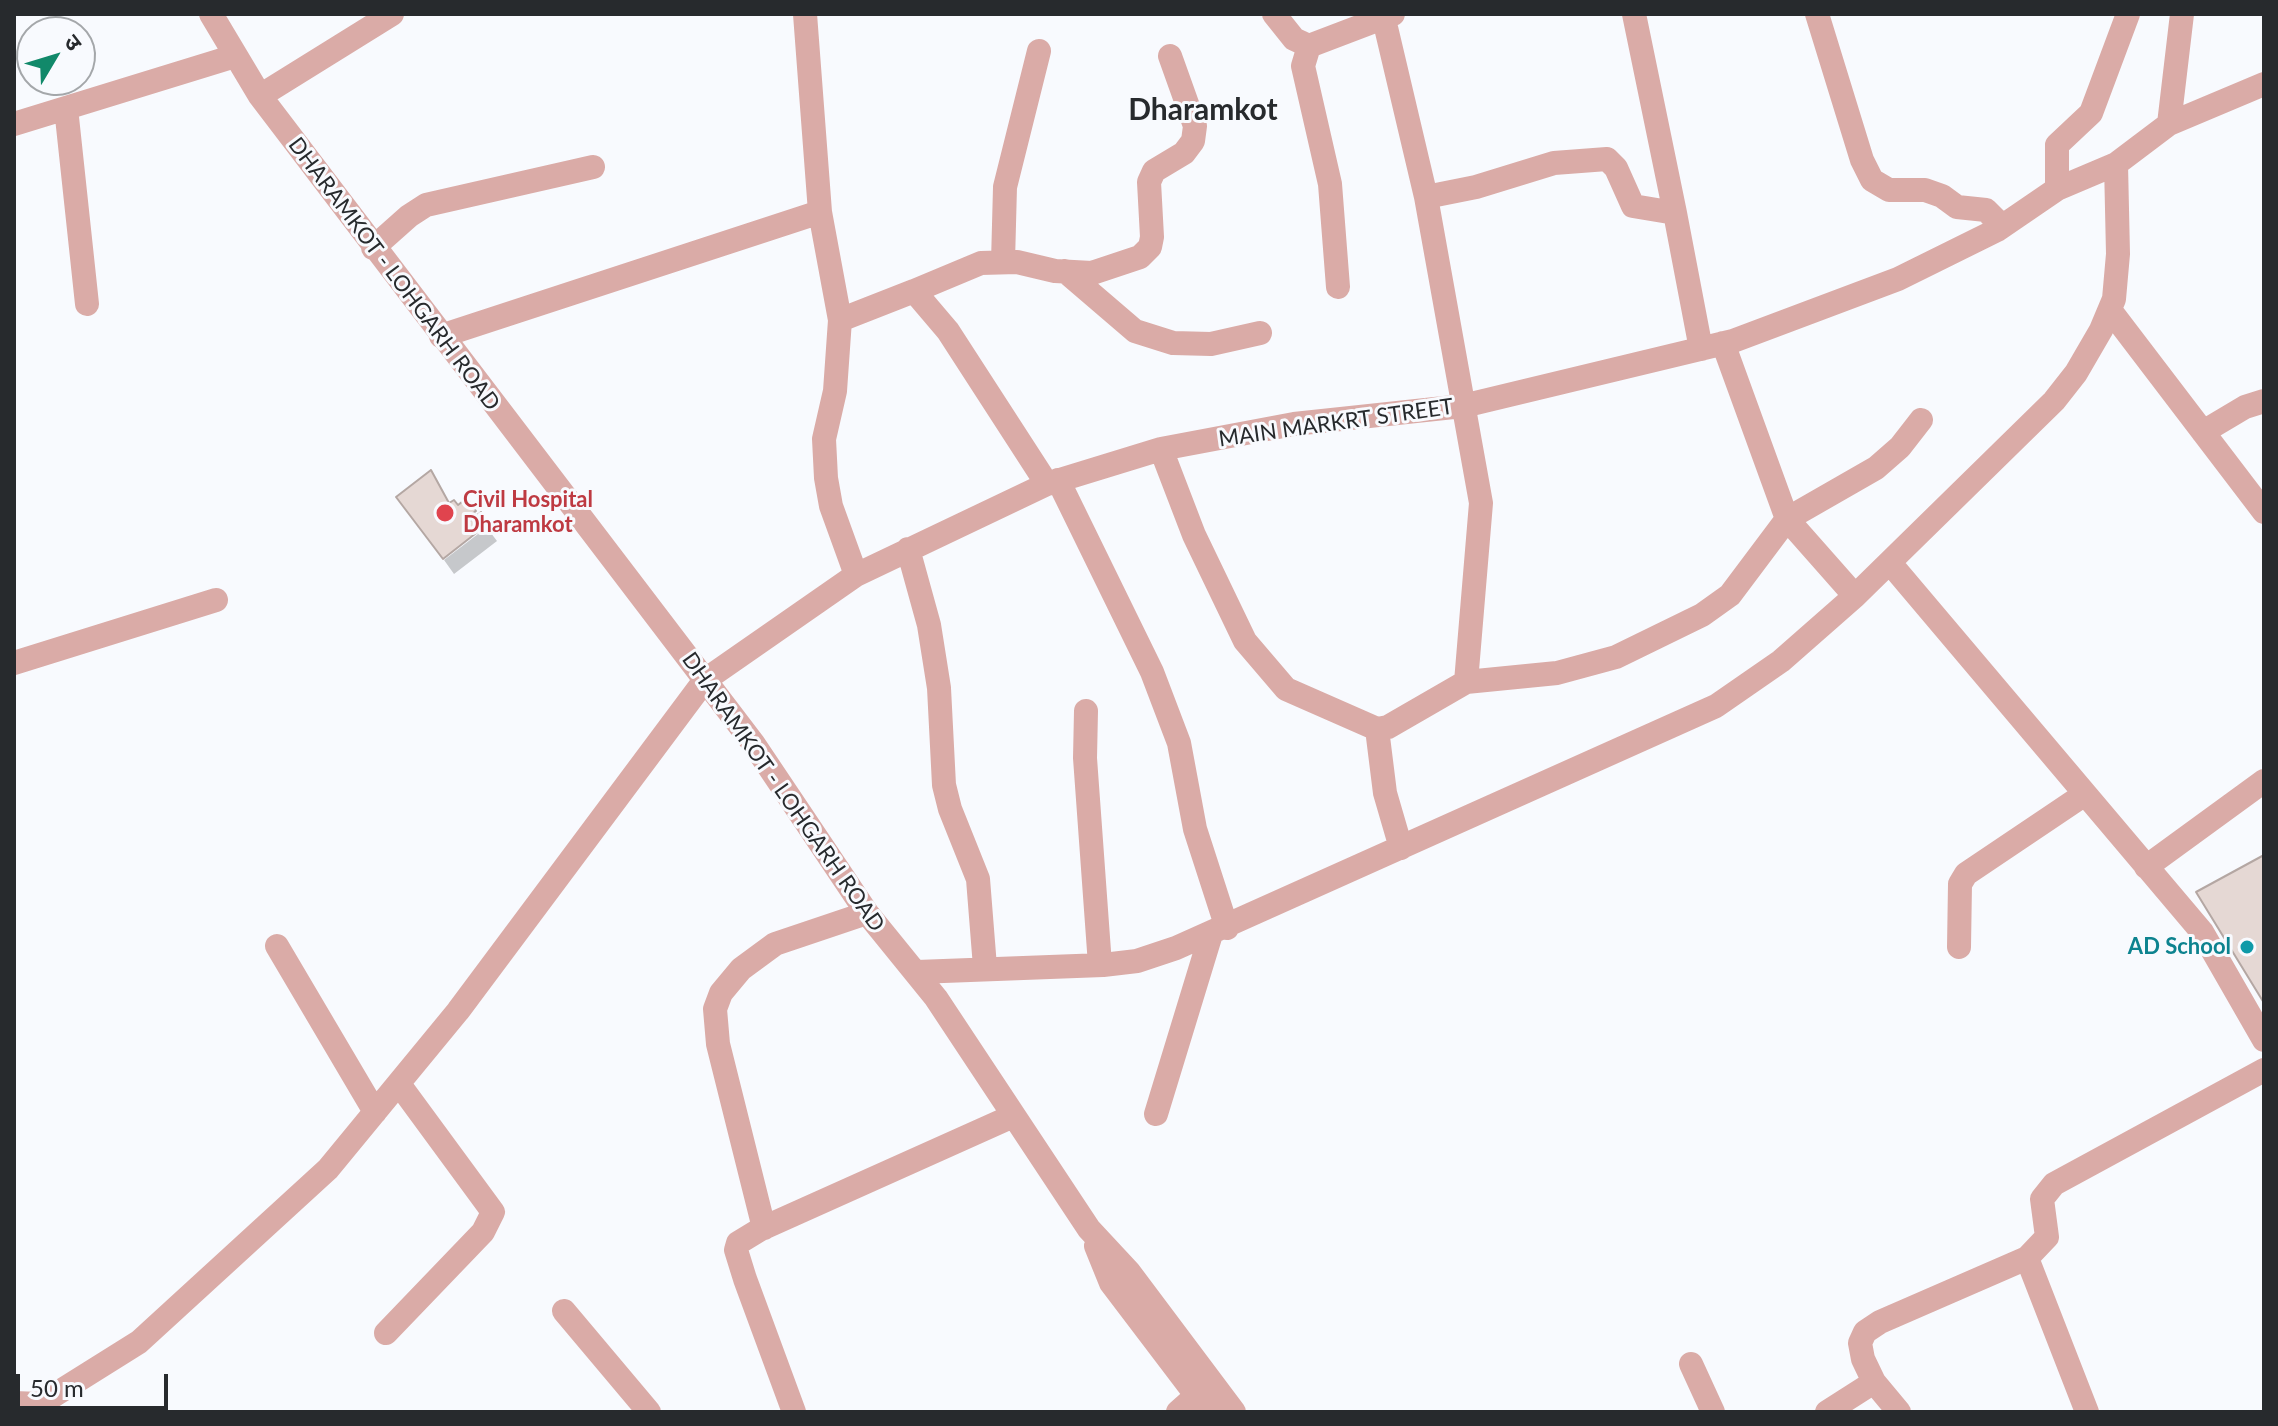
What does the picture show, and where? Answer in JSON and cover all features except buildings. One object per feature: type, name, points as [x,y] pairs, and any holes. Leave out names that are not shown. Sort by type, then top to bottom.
[{"type":"street","name":"DHARAMKOT - LOHGARH ROAD","points":[[211,14],[260,96],[373,248],[753,743],[867,913],[917,972],[1089,1229],[1129,1272],[1234,1412]]},
{"type":"street","points":[[260,96],[392,14]]},
{"type":"street","points":[[805,14],[820,212],[840,320],[835,391],[824,439],[826,478],[831,506],[856,575]]},
{"type":"street","points":[[1274,14],[1294,39],[1309,46],[1389,16],[1426,197],[1481,503],[1466,682]]},
{"type":"street","points":[[1634,14],[1675,213],[1712,346],[1787,519],[1855,596]]},
{"type":"street","points":[[1817,14],[1862,160],[1872,180],[1889,190],[1925,190],[1942,196],[1957,207],[1986,210],[2000,228]]},
{"type":"street","points":[[2057,189],[2057,145],[2091,113],[2128,14]]},
{"type":"street","points":[[2169,124],[2182,14]]},
{"type":"street","points":[[1309,46],[1303,66],[1330,184],[1338,287]]},
{"type":"street","points":[[1003,262],[1005,187],[1039,51]]},
{"type":"street","points":[[14,124],[235,56]]},
{"type":"street","points":[[840,320],[981,263],[1003,262],[1092,273],[1127,263],[1150,247],[1149,182],[1154,171],[1184,153],[1193,141],[1195,126],[1170,56]]},
{"type":"street","name":"MAIN MARKRT STREET","points":[[14,1403],[40,1404],[139,1342],[328,1169],[458,1011],[705,680],[856,575],[1052,482],[1161,449],[1294,424],[1463,406],[1712,346],[1898,279],[2000,228],[2057,189],[2116,164],[2169,124],[2263,87]]},
{"type":"street","points":[[66,108],[87,304]]},
{"type":"street","points":[[1426,197],[1476,187],[1554,163],[1607,159],[1616,168],[1633,206],[1675,213]]},
{"type":"street","points":[[917,972],[1137,961],[1219,931],[1716,706],[1781,661],[1855,596],[2054,401],[2076,373],[2110,310],[2118,254],[2116,164]]},
{"type":"street","points":[[373,248],[426,205],[593,167]]},
{"type":"street","points":[[441,336],[820,212]]},
{"type":"street","points":[[1065,271],[1135,331],[1173,343],[1211,344],[1260,333]]},
{"type":"street","points":[[914,291],[948,331],[1052,482],[1152,672],[1179,743],[1219,931],[1156,1114]]},
{"type":"street","points":[[2110,310],[2264,512]]},
{"type":"street","points":[[2203,432],[2245,407],[2264,401]]},
{"type":"street","points":[[1161,449],[1194,535],[1245,641],[1286,689],[1377,729],[1388,727],[1466,682],[1557,673],[1616,657],[1670,632],[1730,595],[1787,519],[1876,468],[1900,447],[1921,420]]},
{"type":"street","points":[[908,549],[929,625],[939,688],[944,785],[950,809],[978,879],[985,967]]},
{"type":"street","points":[[1890,563],[2202,932],[2264,1040]]},
{"type":"street","points":[[14,663],[216,600]]},
{"type":"street","points":[[1086,711],[1085,758],[1100,965]]},
{"type":"street","points":[[1377,729],[1385,793],[1401,848]]},
{"type":"street","points":[[2146,867],[2264,781]]},
{"type":"street","points":[[1959,947],[1960,884],[1966,874],[2085,794]]},
{"type":"street","points":[[764,1228],[718,1044],[715,1009],[721,993],[761,952],[867,913]]},
{"type":"street","points":[[277,946],[375,1112]]},
{"type":"street","points":[[1899,1412],[1874,1382],[1860,1343],[1865,1332],[1880,1322],[2027,1258],[2047,1237],[2042,1199],[2054,1184],[2264,1070]]},
{"type":"street","points":[[386,1333],[483,1232],[493,1212],[399,1084]]},
{"type":"street","points":[[794,1412],[736,1250],[745,1238],[764,1228],[1013,1116]]},
{"type":"street","name":"DHARAMKOT - LOHGARH ROAD","points":[[1089,1229],[1111,1283],[1195,1407]]},
{"type":"street","points":[[2027,1258],[2087,1412]]},
{"type":"street","points":[[564,1311],[649,1412]]},
{"type":"street","points":[[1691,1364],[1713,1412]]},
{"type":"street","points":[[1827,1412],[1874,1382]]},
{"type":"place","name":"Civil Hospital Dharamkot","points":[[445,513]]},
{"type":"place","name":"AD School","points":[[2247,947]]},
{"type":"district","name":"Dharamkot","points":[[1203,110]]}]
